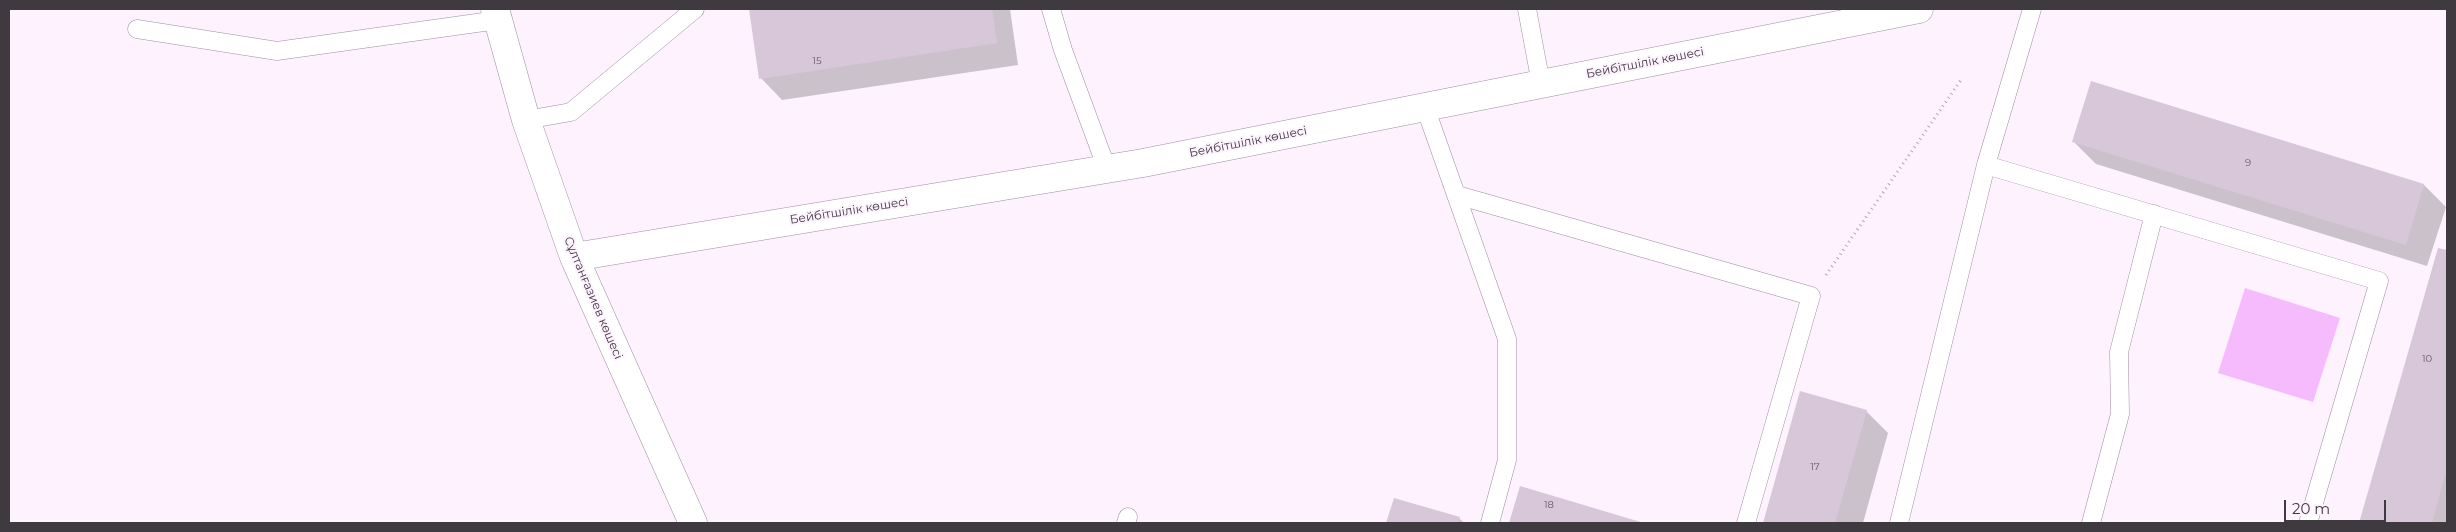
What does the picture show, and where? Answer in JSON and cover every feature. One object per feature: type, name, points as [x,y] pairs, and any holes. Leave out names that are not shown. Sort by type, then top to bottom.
[{"type":"street","name":"Бейбітшілік көшесі","points":[[574,257],[1107,169],[1919,9]]},
{"type":"street","name":"Сұлтанғазиев көшесі","points":[[497,14],[526,120],[574,257],[693,523]]},
{"type":"lane","points":[[526,120],[571,112],[695,9]]},
{"type":"lane","points":[[1051,9],[1063,50],[1107,169]]},
{"type":"lane","points":[[1528,9],[1541,84]]},
{"type":"lane","points":[[1899,523],[1986,165],[2032,9]]},
{"type":"lane","points":[[138,29],[277,51],[497,14]]},
{"type":"lane","points":[[1425,106],[1507,339],[1507,460],[1490,523]]},
{"type":"lane","points":[[1986,165],[2380,281],[2308,523]]},
{"type":"lane","points":[[1457,194],[1811,296],[1746,523]]},
{"type":"lane","points":[[2091,523],[2120,414],[2120,352],[2154,214]]},
{"type":"path","points":[[1811,296],[1961,80]]},
{"type":"shaded area","points":[[2245,288],[2340,318],[2313,402],[2218,373]]},
{"type":"building","points":[[749,9],[992,9],[997,43],[759,79]]},
{"type":"building","points":[[2091,81],[2424,184],[2406,245],[2072,142]]},
{"type":"building","points":[[2438,248],[2447,250],[2447,468],[2432,523],[2359,523]]},
{"type":"building","points":[[1800,391],[1867,410],[1835,523],[1763,523]]},
{"type":"building","points":[[1520,486],[1644,523],[1509,523]]},
{"type":"building","points":[[1394,498],[1460,517],[1459,523],[1386,523]]}]
